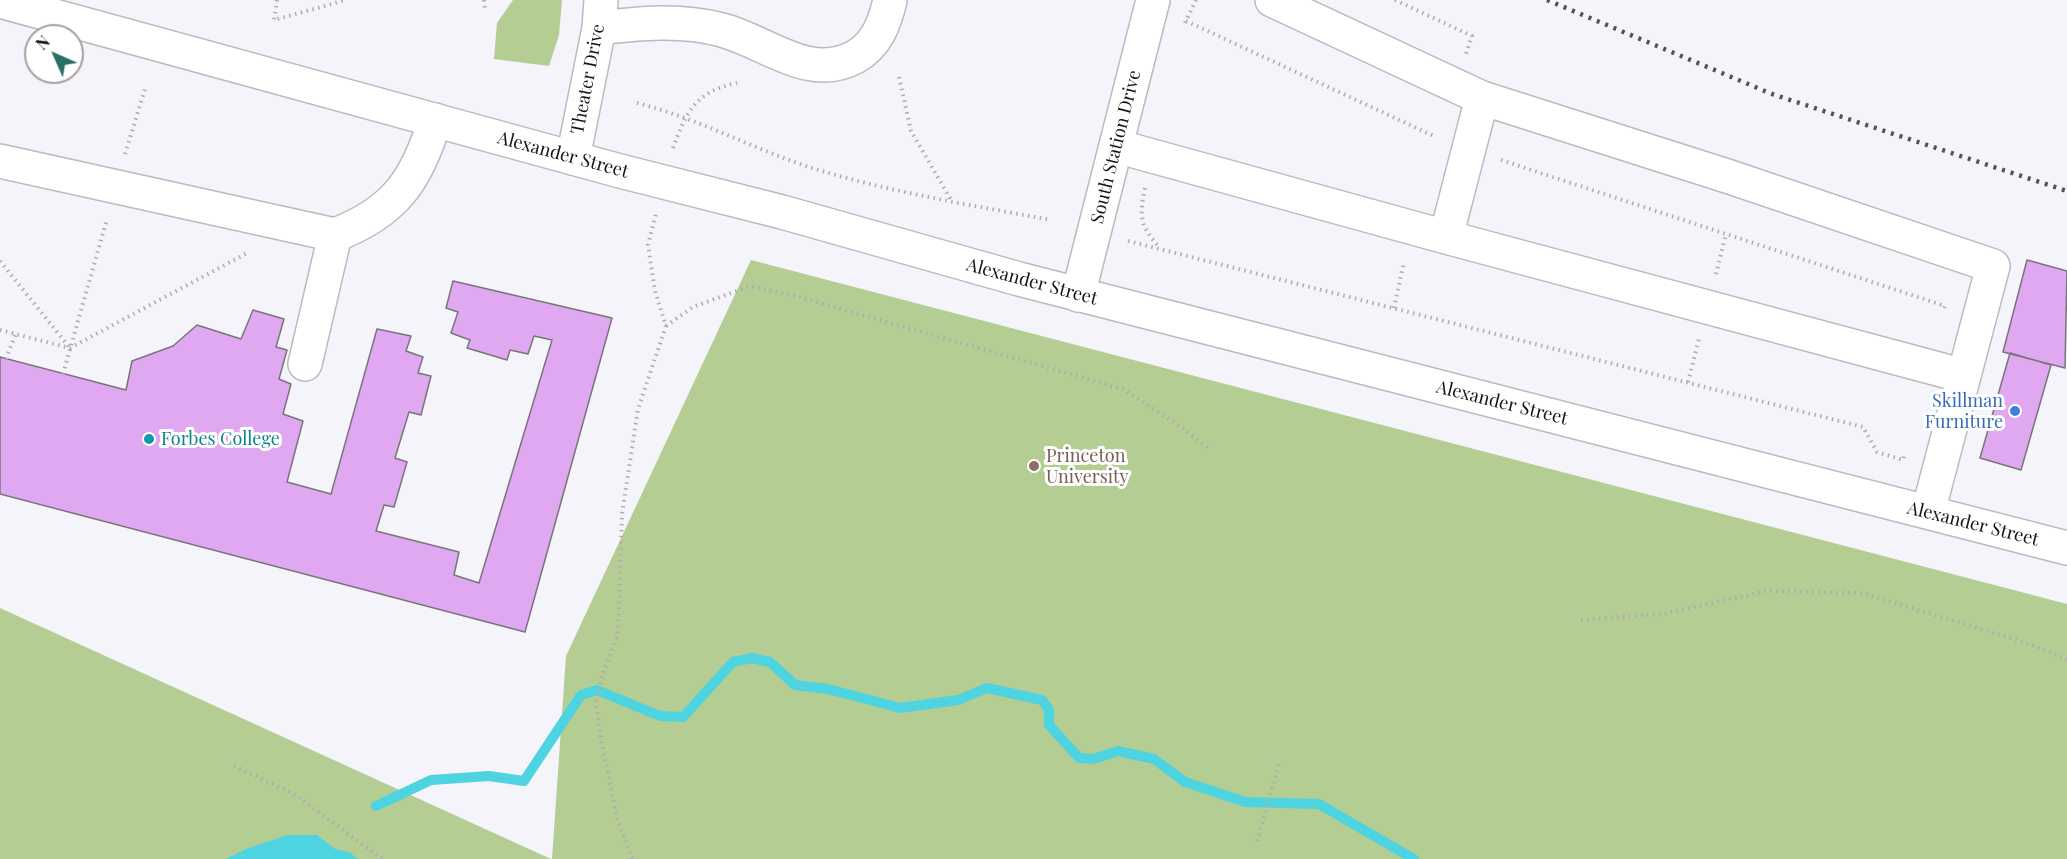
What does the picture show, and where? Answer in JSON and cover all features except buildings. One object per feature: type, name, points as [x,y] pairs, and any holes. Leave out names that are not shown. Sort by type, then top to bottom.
[{"type":"main road","points":[[600,14],[649,22],[682,22],[723,30],[793,60],[820,67],[842,64],[860,54],[873,42],[886,19],[890,0]]},
{"type":"main road","name":"South Station Drive","points":[[1078,295],[1154,0]]},
{"type":"main road","points":[[1272,0],[1482,98],[1730,177],[1993,266],[1928,512]]},
{"type":"main road","name":"Alexander Street","points":[[0,1],[573,158],[782,212],[1078,295],[2067,548]]},
{"type":"main road","name":"Theater Drive","points":[[573,158],[600,14]]},
{"type":"main road","points":[[1446,237],[1482,98]]},
{"type":"main road","points":[[0,161],[334,235],[360,225],[392,201],[423,159],[435,120]]},
{"type":"main road","points":[[1116,146],[1964,376]]},
{"type":"main road","points":[[305,364],[334,235]]},
{"type":"path","points":[[277,0],[274,20],[346,0]]},
{"type":"path","points":[[484,0],[485,10]]},
{"type":"path","points":[[1395,0],[1472,36],[1465,58]]},
{"type":"path","points":[[1186,21],[1443,140]]},
{"type":"path","points":[[899,76],[911,131],[951,201]]},
{"type":"path","points":[[672,148],[690,106],[726,85],[737,83]]},
{"type":"path","points":[[122,163],[145,89]]},
{"type":"path","points":[[638,103],[684,116],[809,167],[951,201],[1051,220]]},
{"type":"path","points":[[1493,157],[1945,306]]},
{"type":"path","points":[[1145,184],[1140,211],[1142,225],[1161,249]]},
{"type":"path","points":[[657,210],[648,245],[655,291],[666,326]]},
{"type":"path","points":[[63,374],[108,216]]},
{"type":"path","points":[[0,330],[70,348],[295,227]]},
{"type":"path","points":[[1715,278],[1726,234]]},
{"type":"path","points":[[1128,241],[1863,427],[1877,452],[1903,460],[1906,449]]},
{"type":"path","points":[[1394,308],[1405,259]]},
{"type":"path","points":[[0,261],[70,348]]},
{"type":"path","points":[[632,859],[617,818],[601,740],[596,702],[603,673],[618,635],[622,514],[638,409],[666,326],[693,306],[750,286],[800,297],[1122,389],[1180,426],[1210,450]]},
{"type":"path","points":[[6,358],[16,333]]},
{"type":"path","points":[[1688,382],[1700,334]]},
{"type":"path","points":[[1581,620],[1662,614],[1767,591],[1862,593],[2023,642],[2067,659]]},
{"type":"path","points":[[1257,841],[1267,814],[1279,764]]},
{"type":"path","points":[[234,766],[296,795],[382,859]]},
{"type":"green space","points":[[513,0],[562,0],[559,35],[549,66],[494,59],[497,23]]},
{"type":"green space","points":[[751,260],[2067,604],[2067,859],[552,859],[566,656]]},
{"type":"green space","points":[[0,608],[551,859],[0,859]]},
{"type":"water","points":[[288,835],[317,835],[335,849],[349,852],[358,859],[226,859],[246,849]]},
{"type":"waterway","points":[[376,806],[431,780],[489,776],[524,781],[581,695],[597,690],[660,716],[683,717],[733,662],[752,658],[770,662],[795,685],[828,689],[900,708],[958,700],[987,688],[1042,700],[1049,710],[1049,725],[1079,758],[1093,759],[1118,751],[1154,759],[1185,782],[1245,802],[1319,804],[1414,859]]},
{"type":"railway","points":[[1547,0],[1772,94],[2067,191]]},
{"type":"place","name":"Skillman Furniture","points":[[2015,411]]},
{"type":"place","name":"Forbes College","points":[[149,439]]},
{"type":"place","name":"Princeton University","points":[[1034,466]]}]
